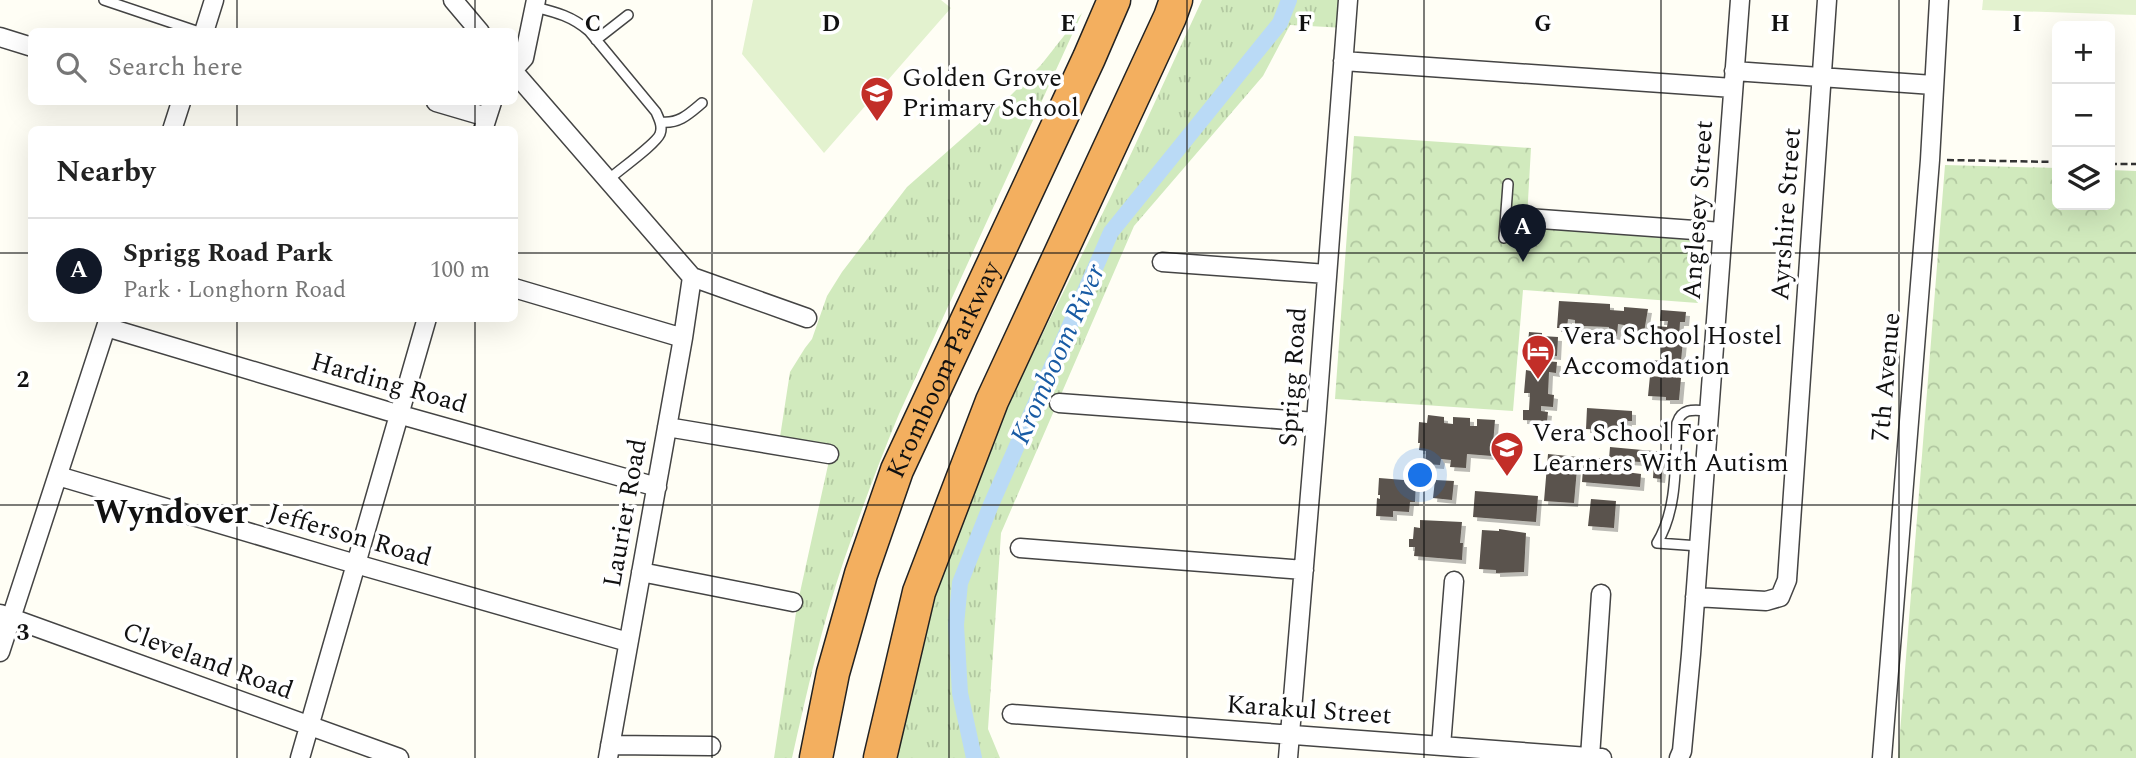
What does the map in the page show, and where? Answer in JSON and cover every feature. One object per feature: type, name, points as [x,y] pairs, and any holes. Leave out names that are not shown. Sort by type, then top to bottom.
[{"type":"highway","name":"Kromboom Parkway","points":[[816,758],[833,673],[861,574],[897,470],[1114,0]]},
{"type":"highway","points":[[880,758],[919,592],[992,401],[1176,6]]},
{"type":"street","points":[[204,28],[214,0]]},
{"type":"street","points":[[453,0],[477,28]]},
{"type":"street","name":"Sprigg Road","points":[[1288,758],[1348,0]]},
{"type":"street","name":"Anglesey Street","points":[[1679,758],[1682,751],[1695,597],[1740,0]]},
{"type":"street","name":"Ayrshire Street","points":[[1695,597],[1766,601],[1780,597],[1787,580],[1827,0]]},
{"type":"street","name":"7th Avenue","points":[[1882,758],[1930,160],[1940,0]]},
{"type":"street","points":[[518,66],[524,58],[535,4]]},
{"type":"street","points":[[0,37],[28,46]]},
{"type":"street","points":[[1343,61],[1734,79],[1822,76],[1933,85]]},
{"type":"street","points":[[518,76],[692,277],[807,318]]},
{"type":"street","points":[[173,126],[180,105]]},
{"type":"street","points":[[447,105],[488,116]]},
{"type":"street","points":[[1527,218],[1722,232]]},
{"type":"street","points":[[1163,262],[1327,274]]},
{"type":"street","name":"Laurier Road","points":[[609,751],[692,277]]},
{"type":"street","points":[[518,289],[683,338]]},
{"type":"street","points":[[300,758],[426,322]]},
{"type":"street","points":[[0,652],[6,616],[58,476],[108,323]]},
{"type":"street","name":"Harding Road","points":[[108,323],[399,414],[657,487]]},
{"type":"street","points":[[1059,403],[1316,422]]},
{"type":"street","points":[[667,427],[828,454]]},
{"type":"street","name":"Jefferson Road","points":[[58,476],[356,565],[628,642]]},
{"type":"street","points":[[1020,548],[1304,570]]},
{"type":"street","points":[[641,572],[793,602]]},
{"type":"street","points":[[1441,746],[1454,581]]},
{"type":"street","points":[[1596,757],[1601,594]]},
{"type":"street","name":"Cleveland Road","points":[[6,616],[399,758]]},
{"type":"street","name":"Karakul Street","points":[[1012,714],[1596,757]]},
{"type":"street","points":[[609,751],[711,746]]},
{"type":"lane","points":[[104,0],[190,28]]},
{"type":"lane","points":[[535,4],[577,21],[656,112],[660,133],[655,142],[608,180]]},
{"type":"lane","points":[[596,40],[628,15]]},
{"type":"lane","points":[[660,122],[680,120],[702,103]]},
{"type":"lane","points":[[1504,238],[1508,184]]},
{"type":"lane","points":[[1506,216],[1527,218]]},
{"type":"lane","points":[[1699,546],[1657,544],[1664,532],[1670,509],[1679,416],[1689,409],[1709,411]]},
{"type":"path","points":[[1930,160],[2052,162]]},
{"type":"path","points":[[2115,164],[2136,164]]},
{"type":"green space","points":[[753,0],[941,0],[951,8],[824,153],[742,54]]},
{"type":"green space","points":[[1202,0],[1348,0],[1346,28],[1290,25],[1263,76],[1134,226],[1001,533],[988,729],[1000,758],[891,758],[942,573],[982,465]]},
{"type":"green space","points":[[1983,0],[2136,0],[2136,15],[1982,10]]},
{"type":"green space","points":[[1082,13],[884,450],[829,609],[792,758],[774,758],[797,606],[832,447],[780,437],[790,372],[812,339],[827,296],[842,272],[907,187],[1008,98],[1041,65]]},
{"type":"green space","points":[[1354,136],[1531,148],[1527,218],[1702,230],[1698,303],[1523,290],[1513,411],[1335,399]]},
{"type":"green space","points":[[1945,165],[2052,168],[2052,210],[2115,210],[2115,170],[2136,171],[2136,758],[1898,758]]},
{"type":"building","points":[[1559,301],[1610,304],[1610,310],[1624,311],[1624,307],[1648,309],[1643,338],[1623,337],[1624,325],[1618,324],[1617,336],[1609,335],[1609,327],[1583,326],[1583,333],[1575,332],[1575,320],[1568,319],[1567,328],[1557,328]]},
{"type":"building","points":[[1661,310],[1686,312],[1685,322],[1680,322],[1679,339],[1683,340],[1676,378],[1681,378],[1679,400],[1648,396],[1650,376],[1663,377],[1663,372],[1651,371],[1652,360],[1661,361],[1662,337],[1655,336],[1656,326],[1667,327],[1668,321],[1660,321]]},
{"type":"building","points":[[1529,332],[1558,337],[1557,356],[1545,355],[1545,361],[1557,362],[1556,373],[1549,372],[1548,394],[1554,395],[1553,407],[1541,406],[1541,411],[1548,412],[1547,421],[1523,420],[1523,410],[1529,410],[1530,393],[1524,393],[1526,370],[1531,371],[1532,355],[1527,354]]},
{"type":"building","points":[[1587,408],[1632,411],[1632,421],[1628,421],[1627,431],[1586,429]]},
{"type":"building","points":[[1428,415],[1444,417],[1444,423],[1453,424],[1453,417],[1470,418],[1470,426],[1477,426],[1477,419],[1495,420],[1492,456],[1467,454],[1466,468],[1450,467],[1451,460],[1441,459],[1440,465],[1425,464],[1426,451],[1419,450],[1418,443],[1419,422],[1427,423]]},
{"type":"building","points":[[1610,447],[1664,452],[1661,479],[1653,478],[1654,463],[1627,461],[1626,472],[1641,474],[1640,487],[1582,482],[1584,457],[1609,459]]},
{"type":"building","points":[[1548,454],[1578,457],[1574,503],[1544,501]]},
{"type":"building","points":[[1379,478],[1416,481],[1415,502],[1410,502],[1409,512],[1393,511],[1393,517],[1376,516],[1377,498],[1380,499]]},
{"type":"building","points":[[1435,480],[1454,481],[1452,500],[1433,498]]},
{"type":"building","points":[[1475,491],[1538,496],[1536,522],[1473,517]]},
{"type":"building","points":[[1591,499],[1616,501],[1614,528],[1588,526]]},
{"type":"building","points":[[1420,520],[1462,522],[1462,560],[1414,556],[1415,547],[1409,547],[1409,539],[1413,539],[1414,527],[1420,528]]},
{"type":"building","points":[[1499,529],[1526,533],[1524,572],[1496,573],[1496,570],[1479,569],[1482,530]]},
{"type":"waterway","name":"Kromboom River","points":[[974,758],[960,693],[956,625],[960,583],[990,507],[1111,232],[1280,23],[1289,0]]},
{"type":"place","name":"Golden Grove Primary School","points":[[877,123]]},
{"type":"place","name":"Sprigg Road Park","points":[[1523,262]]},
{"type":"place","name":"Vera School Hostel Accomodation","points":[[1538,381]]},
{"type":"place","name":"Vera School For Learners With Autism","points":[[1507,478]]},
{"type":"district","name":"Wyndover","points":[[171,513]]}]
